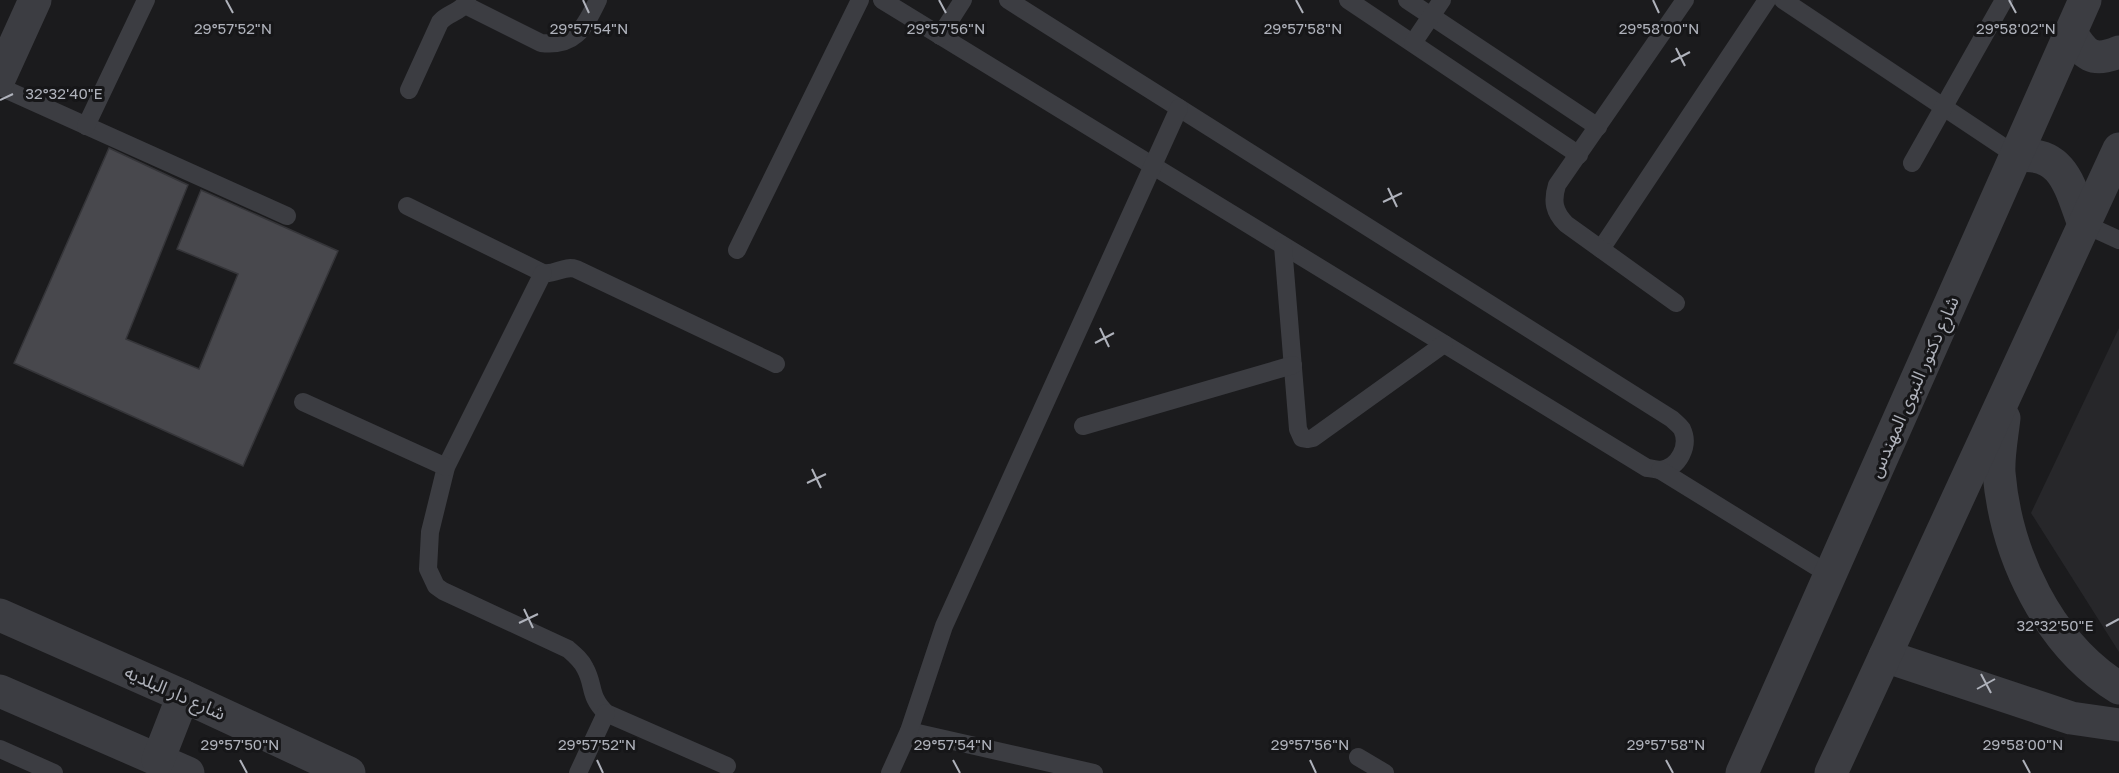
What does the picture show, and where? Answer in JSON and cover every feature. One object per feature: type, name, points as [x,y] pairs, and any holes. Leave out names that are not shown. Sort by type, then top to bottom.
[{"type":"street","points":[[0,77],[35,0]]},
{"type":"street","points":[[2078,10],[2080,48],[2092,56],[2105,58],[2119,52]]},
{"type":"street","name":"شارع دكتور النبوى المهندس","points":[[1742,773],[2017,156],[2078,10]]},
{"type":"street","points":[[1831,773],[2119,149]]},
{"type":"street","points":[[2017,156],[2032,154],[2047,158],[2059,168],[2084,224]]},
{"type":"street","points":[[2006,395],[1999,472],[2009,529],[2029,583],[2059,632],[2097,675],[2119,688]]},
{"type":"street","name":"شارع دار البلديه","points":[[0,615],[349,773]]},
{"type":"street","points":[[1885,656],[2071,718],[2119,725]]},
{"type":"street","points":[[0,691],[188,773]]},
{"type":"street","points":[[158,760],[183,696]]},
{"type":"lane","points":[[86,126],[146,0]]},
{"type":"lane","points":[[409,90],[440,22],[461,10],[466,3],[542,43],[554,44],[567,41],[578,34],[586,24],[598,0]]},
{"type":"lane","points":[[737,250],[860,0]]},
{"type":"lane","points":[[882,0],[1647,468],[1660,470],[1830,576]]},
{"type":"lane","points":[[940,36],[963,0]]},
{"type":"lane","points":[[1008,0],[1672,419],[1682,429],[1685,442],[1682,456],[1672,466],[1660,470]]},
{"type":"lane","points":[[1348,0],[1579,155]]},
{"type":"lane","points":[[1407,0],[1598,127]]},
{"type":"lane","points":[[1413,43],[1442,0]]},
{"type":"lane","points":[[1676,303],[1566,224],[1559,217],[1554,206],[1554,195],[1557,185],[1685,0]]},
{"type":"lane","points":[[1601,249],[1767,0]]},
{"type":"lane","points":[[1912,163],[2004,0]]},
{"type":"lane","points":[[1795,3],[2017,156]]},
{"type":"lane","points":[[0,87],[287,216]]},
{"type":"lane","points":[[890,773],[909,731],[944,626],[1179,108]]},
{"type":"lane","points":[[407,206],[543,273],[554,273],[565,268],[576,269],[776,364]]},
{"type":"lane","points":[[2084,224],[2119,240]]},
{"type":"lane","points":[[1283,246],[1298,429],[1302,438],[1308,440],[1444,344]]},
{"type":"lane","points":[[543,273],[446,467],[430,532],[428,569],[430,579],[443,591],[568,649],[579,658],[586,670],[597,705],[606,713],[727,766]]},
{"type":"lane","points":[[1083,426],[1293,364]]},
{"type":"lane","points":[[303,402],[446,467]]},
{"type":"lane","points":[[578,773],[606,713]]},
{"type":"lane","points":[[909,731],[1040,767],[1094,773]]},
{"type":"lane","points":[[0,749],[54,773]]},
{"type":"lane","points":[[1358,756],[1385,773]]},
{"type":"shaded area","points":[[2119,328],[2119,652],[2031,513]]},
{"type":"building","points":[[109,148],[188,185],[126,339],[199,369],[238,274],[177,249],[201,190],[338,251],[243,466],[14,363]]}]
